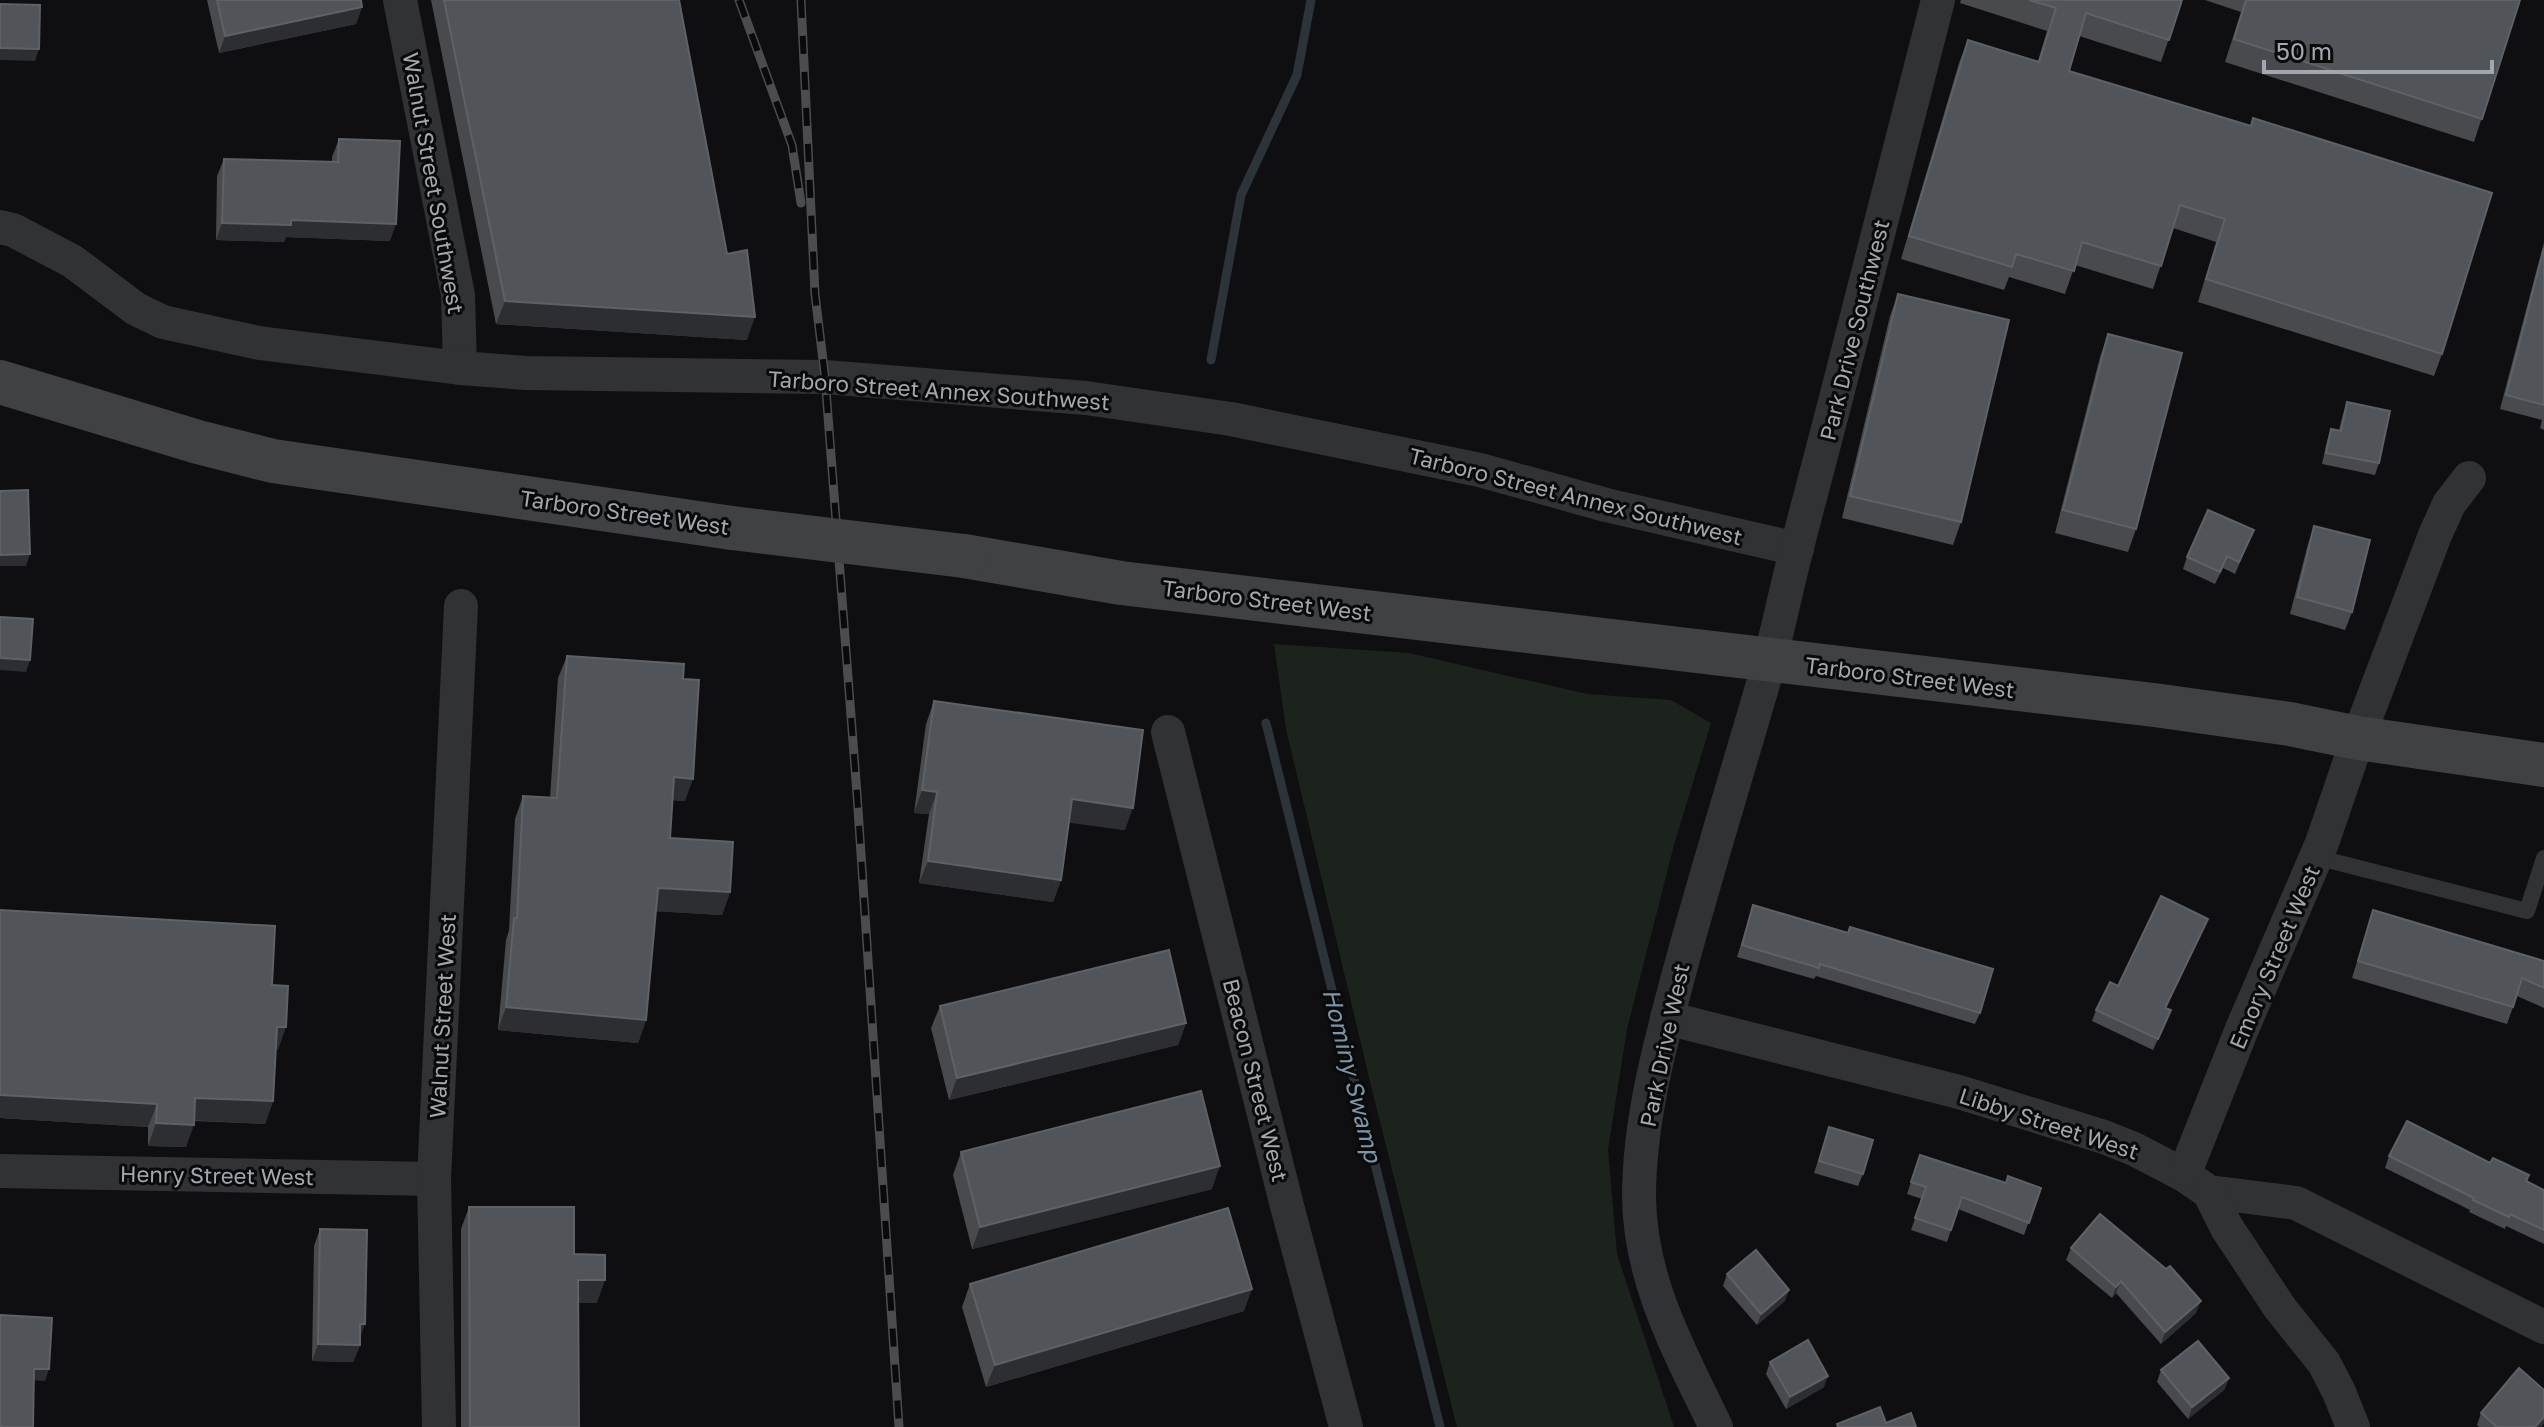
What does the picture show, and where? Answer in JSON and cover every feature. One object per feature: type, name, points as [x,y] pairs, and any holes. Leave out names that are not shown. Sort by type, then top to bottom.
[{"type":"main road","name":"Tarboro Street West","points":[[0,382],[198,442],[273,461],[309,464],[407,482],[732,528],[964,556],[1121,583],[2154,705],[2544,765]]},
{"type":"street","name":"Walnut Street Southwest","points":[[400,0],[458,295],[460,368]]},
{"type":"street","name":"Park Drive Southwest","points":[[1769,661],[1938,0]]},
{"type":"street","name":"Tarboro Street Annex Southwest","points":[[0,227],[13,230],[72,261],[136,309],[163,322],[259,343],[460,368],[526,373],[825,377],[1086,398],[1231,419],[1465,466],[1606,505],[1797,549]]},
{"type":"street","name":"Emory Street West","points":[[2196,1183],[2242,1029],[2316,857],[2435,535],[2449,504],[2469,478]]},
{"type":"street","name":"Walnut Street West","points":[[439,1427],[434,1179],[461,606]]},
{"type":"street","name":"Park Drive West","points":[[1716,1427],[1669,1328],[1650,1279],[1641,1231],[1641,1158],[1667,1018],[1769,661]]},
{"type":"street","name":"Beacon Street West","points":[[1168,732],[1346,1427]]},
{"type":"street","name":"Libby Street West","points":[[1667,1018],[1959,1092],[2104,1137],[2134,1149],[2196,1183],[2296,1203],[2544,1327]]},
{"type":"street","name":"Henry Street West","points":[[0,1171],[434,1179]]},
{"type":"street","points":[[2196,1183],[2280,1308],[2324,1363],[2353,1427]]},
{"type":"lane","points":[[2316,857],[2527,911],[2544,858]]},
{"type":"shaded area","points":[[1274,644],[1409,653],[1587,694],[1671,700],[1711,723],[1674,845],[1627,1029],[1608,1150],[1617,1254],[1674,1427],[1457,1427],[1286,729]]},
{"type":"building","points":[[217,0],[361,0],[362,7],[225,36]]},
{"type":"building","points":[[444,0],[679,0],[727,254],[747,250],[755,317],[505,301]]},
{"type":"building","points":[[2029,0],[2182,0],[2169,40],[2086,13],[2069,71],[2251,126],[2253,118],[2492,193],[2442,354],[2206,279],[2225,219],[2180,205],[2161,266],[2082,242],[2074,271],[2016,254],[2012,267],[1909,236],[1968,40],[2039,62],[2056,8]]},
{"type":"building","points":[[2246,0],[2520,0],[2482,119],[2234,39]]},
{"type":"building","points":[[0,4],[40,5],[39,49],[0,48]]},
{"type":"building","points":[[339,139],[400,141],[396,224],[291,220],[291,225],[222,223],[224,159],[338,162]]},
{"type":"building","points":[[2544,248],[2544,405],[2506,395]]},
{"type":"building","points":[[1898,294],[2009,320],[1961,522],[1850,496]]},
{"type":"building","points":[[2108,334],[2182,353],[2136,529],[2063,510]]},
{"type":"building","points":[[2347,402],[2390,411],[2379,463],[2326,453],[2331,429],[2341,431]]},
{"type":"building","points":[[28,490],[30,554],[0,555],[0,491]]},
{"type":"building","points":[[2208,510],[2254,530],[2239,562],[2227,556],[2220,572],[2187,557]]},
{"type":"building","points":[[2314,526],[2370,540],[2352,612],[2297,597]]},
{"type":"building","points":[[0,617],[33,619],[30,660],[0,658]]},
{"type":"building","points":[[567,656],[684,664],[683,679],[699,680],[693,779],[674,777],[670,838],[733,842],[730,892],[658,888],[646,1020],[506,1007],[514,918],[517,918],[523,796],[557,798]]},
{"type":"building","points":[[934,701],[1143,730],[1133,808],[1072,799],[1061,880],[928,861],[937,792],[922,790]]},
{"type":"building","points":[[2161,896],[2208,919],[2165,1008],[2171,1010],[2158,1039],[2096,1010],[2110,982],[2118,986]]},
{"type":"building","points":[[1753,905],[1848,933],[1850,927],[1993,969],[1980,1013],[1820,964],[1819,968],[1742,945]]},
{"type":"building","points":[[0,910],[275,926],[272,985],[288,986],[286,1027],[277,1027],[273,1101],[195,1098],[194,1125],[156,1123],[157,1104],[0,1095]]},
{"type":"building","points":[[2373,910],[2544,961],[2544,988],[2522,978],[2513,1007],[2358,961]]},
{"type":"building","points":[[1169,950],[1186,1023],[957,1078],[940,1006]]},
{"type":"building","points":[[1201,1091],[1220,1166],[980,1227],[961,1152]]},
{"type":"building","points":[[2407,1121],[2490,1163],[2493,1158],[2529,1175],[2526,1181],[2544,1190],[2544,1230],[2473,1200],[2389,1156]]},
{"type":"building","points":[[1829,1127],[1873,1140],[1863,1174],[1819,1161]]},
{"type":"building","points":[[1920,1155],[2006,1183],[2008,1176],[2041,1188],[2029,1223],[1962,1197],[1951,1230],[1915,1218],[1926,1187],[1911,1182]]},
{"type":"building","points":[[469,1207],[574,1207],[574,1254],[605,1255],[605,1280],[578,1280],[579,1427],[470,1427]]},
{"type":"building","points":[[1228,1208],[1252,1289],[995,1365],[970,1284]]},
{"type":"building","points":[[2100,1214],[2166,1269],[2170,1266],[2201,1301],[2165,1332],[2121,1281],[2116,1287],[2071,1248]]},
{"type":"building","points":[[320,1229],[367,1230],[365,1324],[360,1324],[360,1345],[318,1344]]},
{"type":"building","points":[[1756,1250],[1789,1290],[1761,1314],[1727,1274]]},
{"type":"building","points":[[0,1315],[52,1318],[49,1369],[34,1369],[33,1427],[0,1427]]},
{"type":"building","points":[[1808,1340],[1828,1376],[1790,1397],[1770,1362]]},
{"type":"building","points":[[2198,1341],[2229,1378],[2192,1407],[2161,1370]]},
{"type":"building","points":[[2519,1368],[2544,1390],[2544,1417],[2535,1427],[2497,1427],[2481,1413]]},
{"type":"building","points":[[1880,1407],[1886,1423],[1911,1413],[1916,1427],[1838,1427],[1837,1424]]},
{"type":"waterway","name":"Hominy Swamp","points":[[1211,360],[1241,195],[1297,75],[1311,0]]},
{"type":"waterway","name":"Hominy Swamp","points":[[1266,723],[1440,1427]]},
{"type":"railway","points":[[739,0],[792,145],[801,203]]},
{"type":"railway","points":[[801,0],[815,294],[825,377],[857,794],[899,1427]]}]
